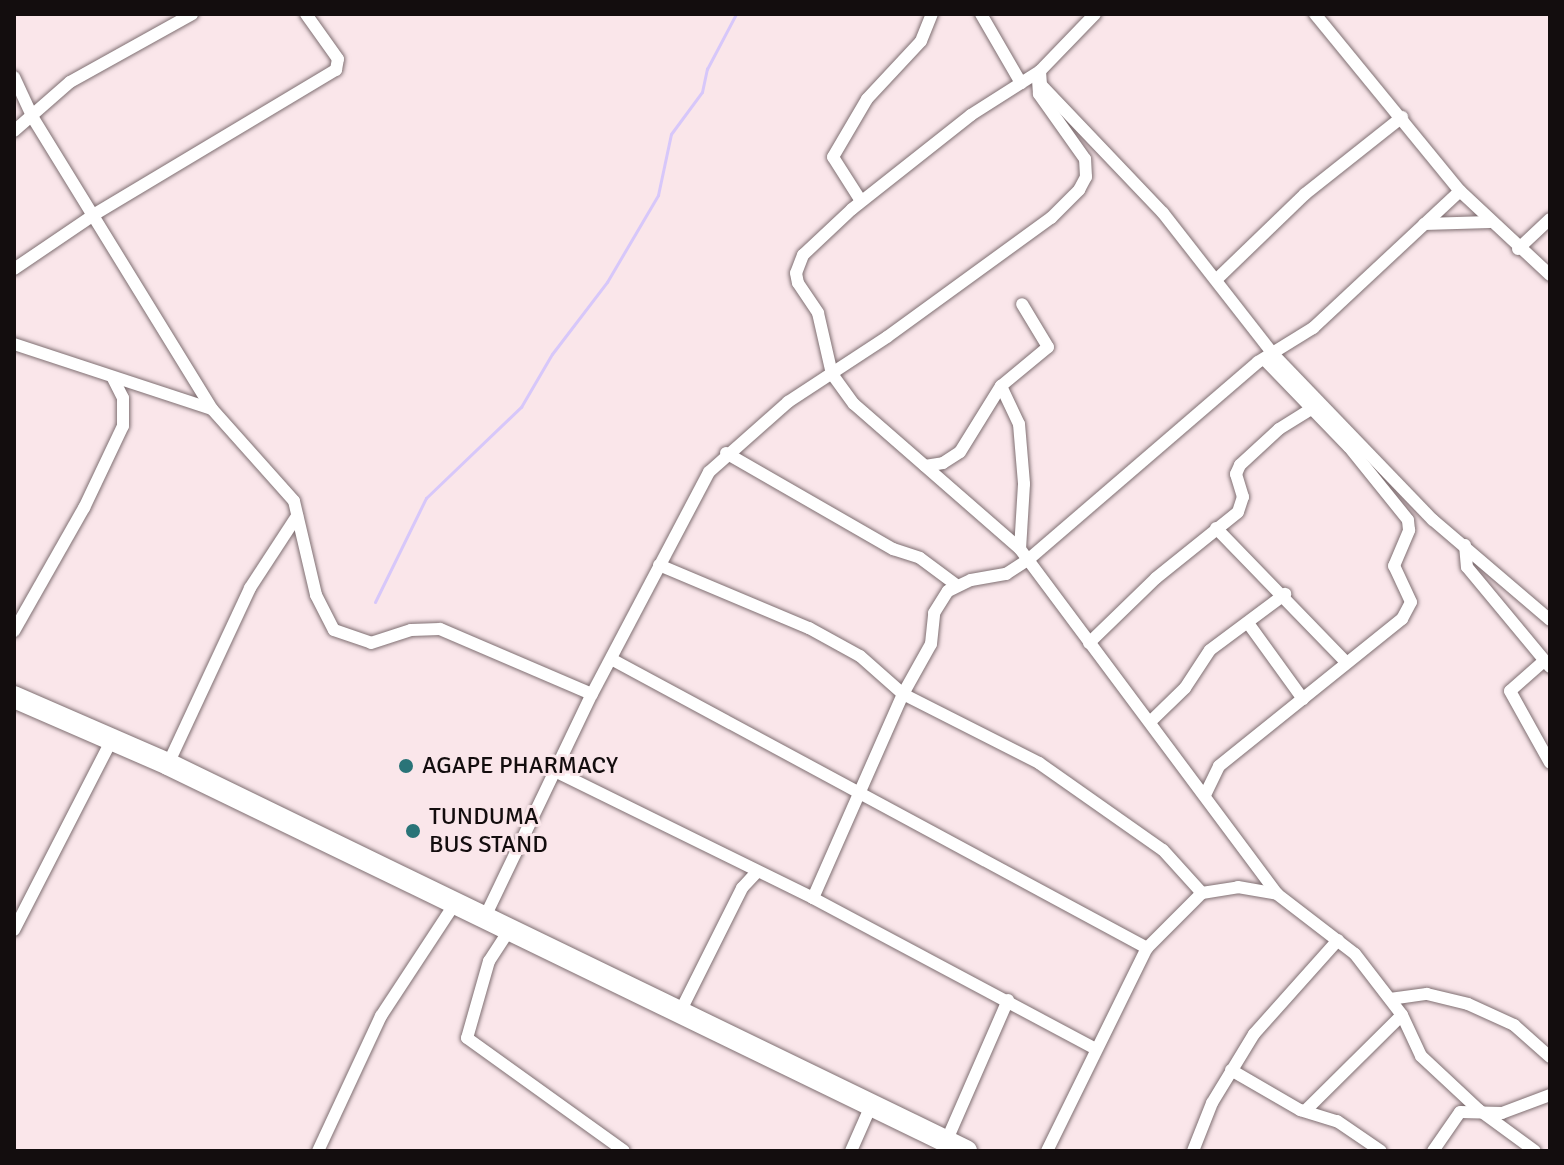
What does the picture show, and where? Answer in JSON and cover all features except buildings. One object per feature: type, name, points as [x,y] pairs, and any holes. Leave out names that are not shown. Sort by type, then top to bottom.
[{"type":"highway","points":[[14,697],[168,764],[483,921],[680,1012],[870,1108],[956,1147]]},
{"type":"street","points":[[14,131],[33,118],[70,82],[192,14]]},
{"type":"street","points":[[14,269],[95,214],[336,70],[338,59],[306,14]]},
{"type":"street","points":[[861,201],[833,157],[867,99],[921,41],[932,14]]},
{"type":"street","points":[[981,14],[1021,83]]},
{"type":"street","points":[[1095,14],[1039,74],[971,115],[861,201],[811,246],[796,273],[803,295],[818,313],[832,374],[854,404],[1024,554],[1277,894],[1367,966],[1402,1015],[1421,1056],[1479,1110],[1535,1151]]},
{"type":"street","points":[[1315,14],[1460,191],[1518,249],[1550,275]]},
{"type":"street","points":[[1039,74],[1217,279],[1269,357],[1408,520],[1409,530],[1394,566],[1410,596],[1409,609],[1219,766],[1205,795]]},
{"type":"street","points":[[483,921],[592,694],[613,660],[701,484],[726,453],[788,402],[1051,218],[1079,190],[1086,177],[1085,159],[1039,94],[1039,74]]},
{"type":"street","points":[[14,77],[33,118],[95,214],[212,409],[294,501],[316,595],[334,630],[371,643],[411,630],[440,629],[592,694]]},
{"type":"street","points":[[1217,279],[1305,194],[1402,117]]},
{"type":"street","points":[[813,898],[857,793],[903,694],[931,644],[934,613],[955,584],[1006,574],[1024,554],[1269,357],[1313,328],[1460,191]]},
{"type":"street","points":[[1518,249],[1550,219]]},
{"type":"street","points":[[1424,224],[1490,222]]},
{"type":"street","points":[[925,466],[943,463],[960,452],[1001,386],[1048,347],[1022,304]]},
{"type":"street","points":[[14,344],[212,409]]},
{"type":"street","points":[[1269,357],[1411,499],[1550,620]]},
{"type":"street","points":[[14,631],[118,439],[123,398],[113,378]]},
{"type":"street","points":[[1001,386],[1019,424],[1024,484],[1024,554]]},
{"type":"street","points":[[1089,643],[1243,505],[1236,474],[1250,453],[1313,408]]},
{"type":"street","points":[[726,453],[893,549],[920,558],[955,584]]},
{"type":"street","points":[[168,764],[250,588],[297,516]]},
{"type":"street","points":[[1216,528],[1269,585],[1285,594],[1345,661]]},
{"type":"street","points":[[1465,545],[1467,567],[1547,664],[1510,691],[1550,763]]},
{"type":"street","points":[[659,565],[820,634],[860,656],[903,694],[1003,743],[1070,784],[1163,850],[1202,893]]},
{"type":"street","points":[[1150,722],[1185,688],[1210,650],[1285,594]]},
{"type":"street","points":[[1248,623],[1303,699]]},
{"type":"street","points":[[613,660],[1147,948]]},
{"type":"street","points":[[14,930],[112,739]]},
{"type":"street","points":[[555,771],[813,898],[1096,1049]]},
{"type":"street","points":[[680,1012],[742,888],[757,872]]},
{"type":"street","points":[[1047,1151],[1147,948],[1202,893],[1238,887],[1277,894]]},
{"type":"street","points":[[318,1151],[366,1043],[454,905]]},
{"type":"street","points":[[508,932],[489,961],[467,1038],[624,1151]]},
{"type":"street","points":[[1193,1151],[1231,1070],[1254,1034],[1338,940]]},
{"type":"street","points":[[1390,999],[1427,994],[1468,1004],[1514,1025],[1550,1057]]},
{"type":"street","points":[[956,1147],[1008,1000]]},
{"type":"street","points":[[1305,1111],[1402,1015]]},
{"type":"street","points":[[1231,1070],[1305,1111],[1337,1121],[1381,1151]]},
{"type":"street","points":[[1433,1151],[1453,1116],[1479,1110],[1502,1113],[1550,1095]]},
{"type":"street","points":[[851,1151],[870,1108]]},
{"type":"waterway","points":[[375,602],[426,498],[521,407],[552,354],[607,282],[658,195],[671,134],[702,92],[707,69],[736,14]]},
{"type":"place","name":"AGAPE PHARMACY","points":[[406,766]]},
{"type":"place","name":"TUNDUMA BUS STAND","points":[[413,831]]}]
